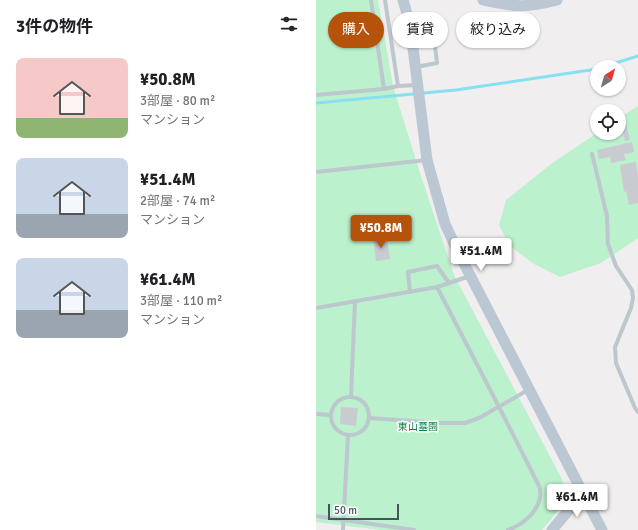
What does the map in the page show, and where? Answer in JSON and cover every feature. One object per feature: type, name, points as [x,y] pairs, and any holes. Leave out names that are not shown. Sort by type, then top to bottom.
[{"type":"street","points":[[403,0],[406,12]]},
{"type":"street","points":[[483,0],[515,6],[531,5],[557,0]]},
{"type":"street","points":[[413,48],[428,160],[445,224],[470,276],[602,530]]},
{"type":"street","points":[[552,530],[583,493]]},
{"type":"lane","points":[[371,0],[384,89]]},
{"type":"lane","points":[[385,0],[398,86]]},
{"type":"lane","points":[[415,67],[437,63],[435,48]]},
{"type":"lane","points":[[316,95],[417,85]]},
{"type":"lane","points":[[592,154],[606,216],[608,244],[616,266],[632,290],[633,298],[631,308],[615,347],[616,363],[638,412]]},
{"type":"lane","points":[[316,172],[428,160]]},
{"type":"lane","points":[[410,292],[408,272],[415,270],[437,266],[449,283]]},
{"type":"lane","points":[[316,308],[437,287],[470,276]]},
{"type":"lane","points":[[437,287],[540,488],[540,499],[529,518],[519,526],[508,530]]},
{"type":"lane","points":[[633,298],[638,293]]},
{"type":"lane","points":[[351,398],[355,301]]},
{"type":"lane","points":[[368,418],[440,423],[465,423],[479,418],[529,390]]},
{"type":"lane","points":[[345,398],[351,398],[362,402],[366,406],[368,418],[364,429],[354,435],[348,435],[337,431],[331,415],[335,404],[345,398]]},
{"type":"lane","points":[[316,414],[331,415]]},
{"type":"lane","points":[[343,530],[348,435]]},
{"type":"lane","points":[[316,516],[414,530]]},
{"type":"green space","name":"東山墓園","points":[[316,0],[378,0],[380,12],[328,12],[328,48],[384,48],[384,34],[393,86],[454,275],[562,479],[567,500],[542,530],[381,530],[316,522]]},
{"type":"green space","points":[[638,106],[638,238],[601,263],[560,277],[534,264],[510,246],[499,225],[506,200],[551,164],[590,138],[590,140],[626,140],[626,114]]},
{"type":"building","points":[[626,122],[630,140],[625,141],[626,140]]},
{"type":"building","points":[[632,142],[634,152],[624,154],[626,160],[611,163],[610,157],[599,159],[597,150]]},
{"type":"building","points":[[636,162],[638,177],[638,203],[629,205],[626,191],[624,192],[620,165]]},
{"type":"building","points":[[387,238],[390,259],[376,261],[373,239]]},
{"type":"building","points":[[341,407],[358,408],[356,426],[340,424]]},
{"type":"waterway","points":[[625,60],[638,56]]},
{"type":"waterway","points":[[316,103],[456,90],[590,70]]}]
